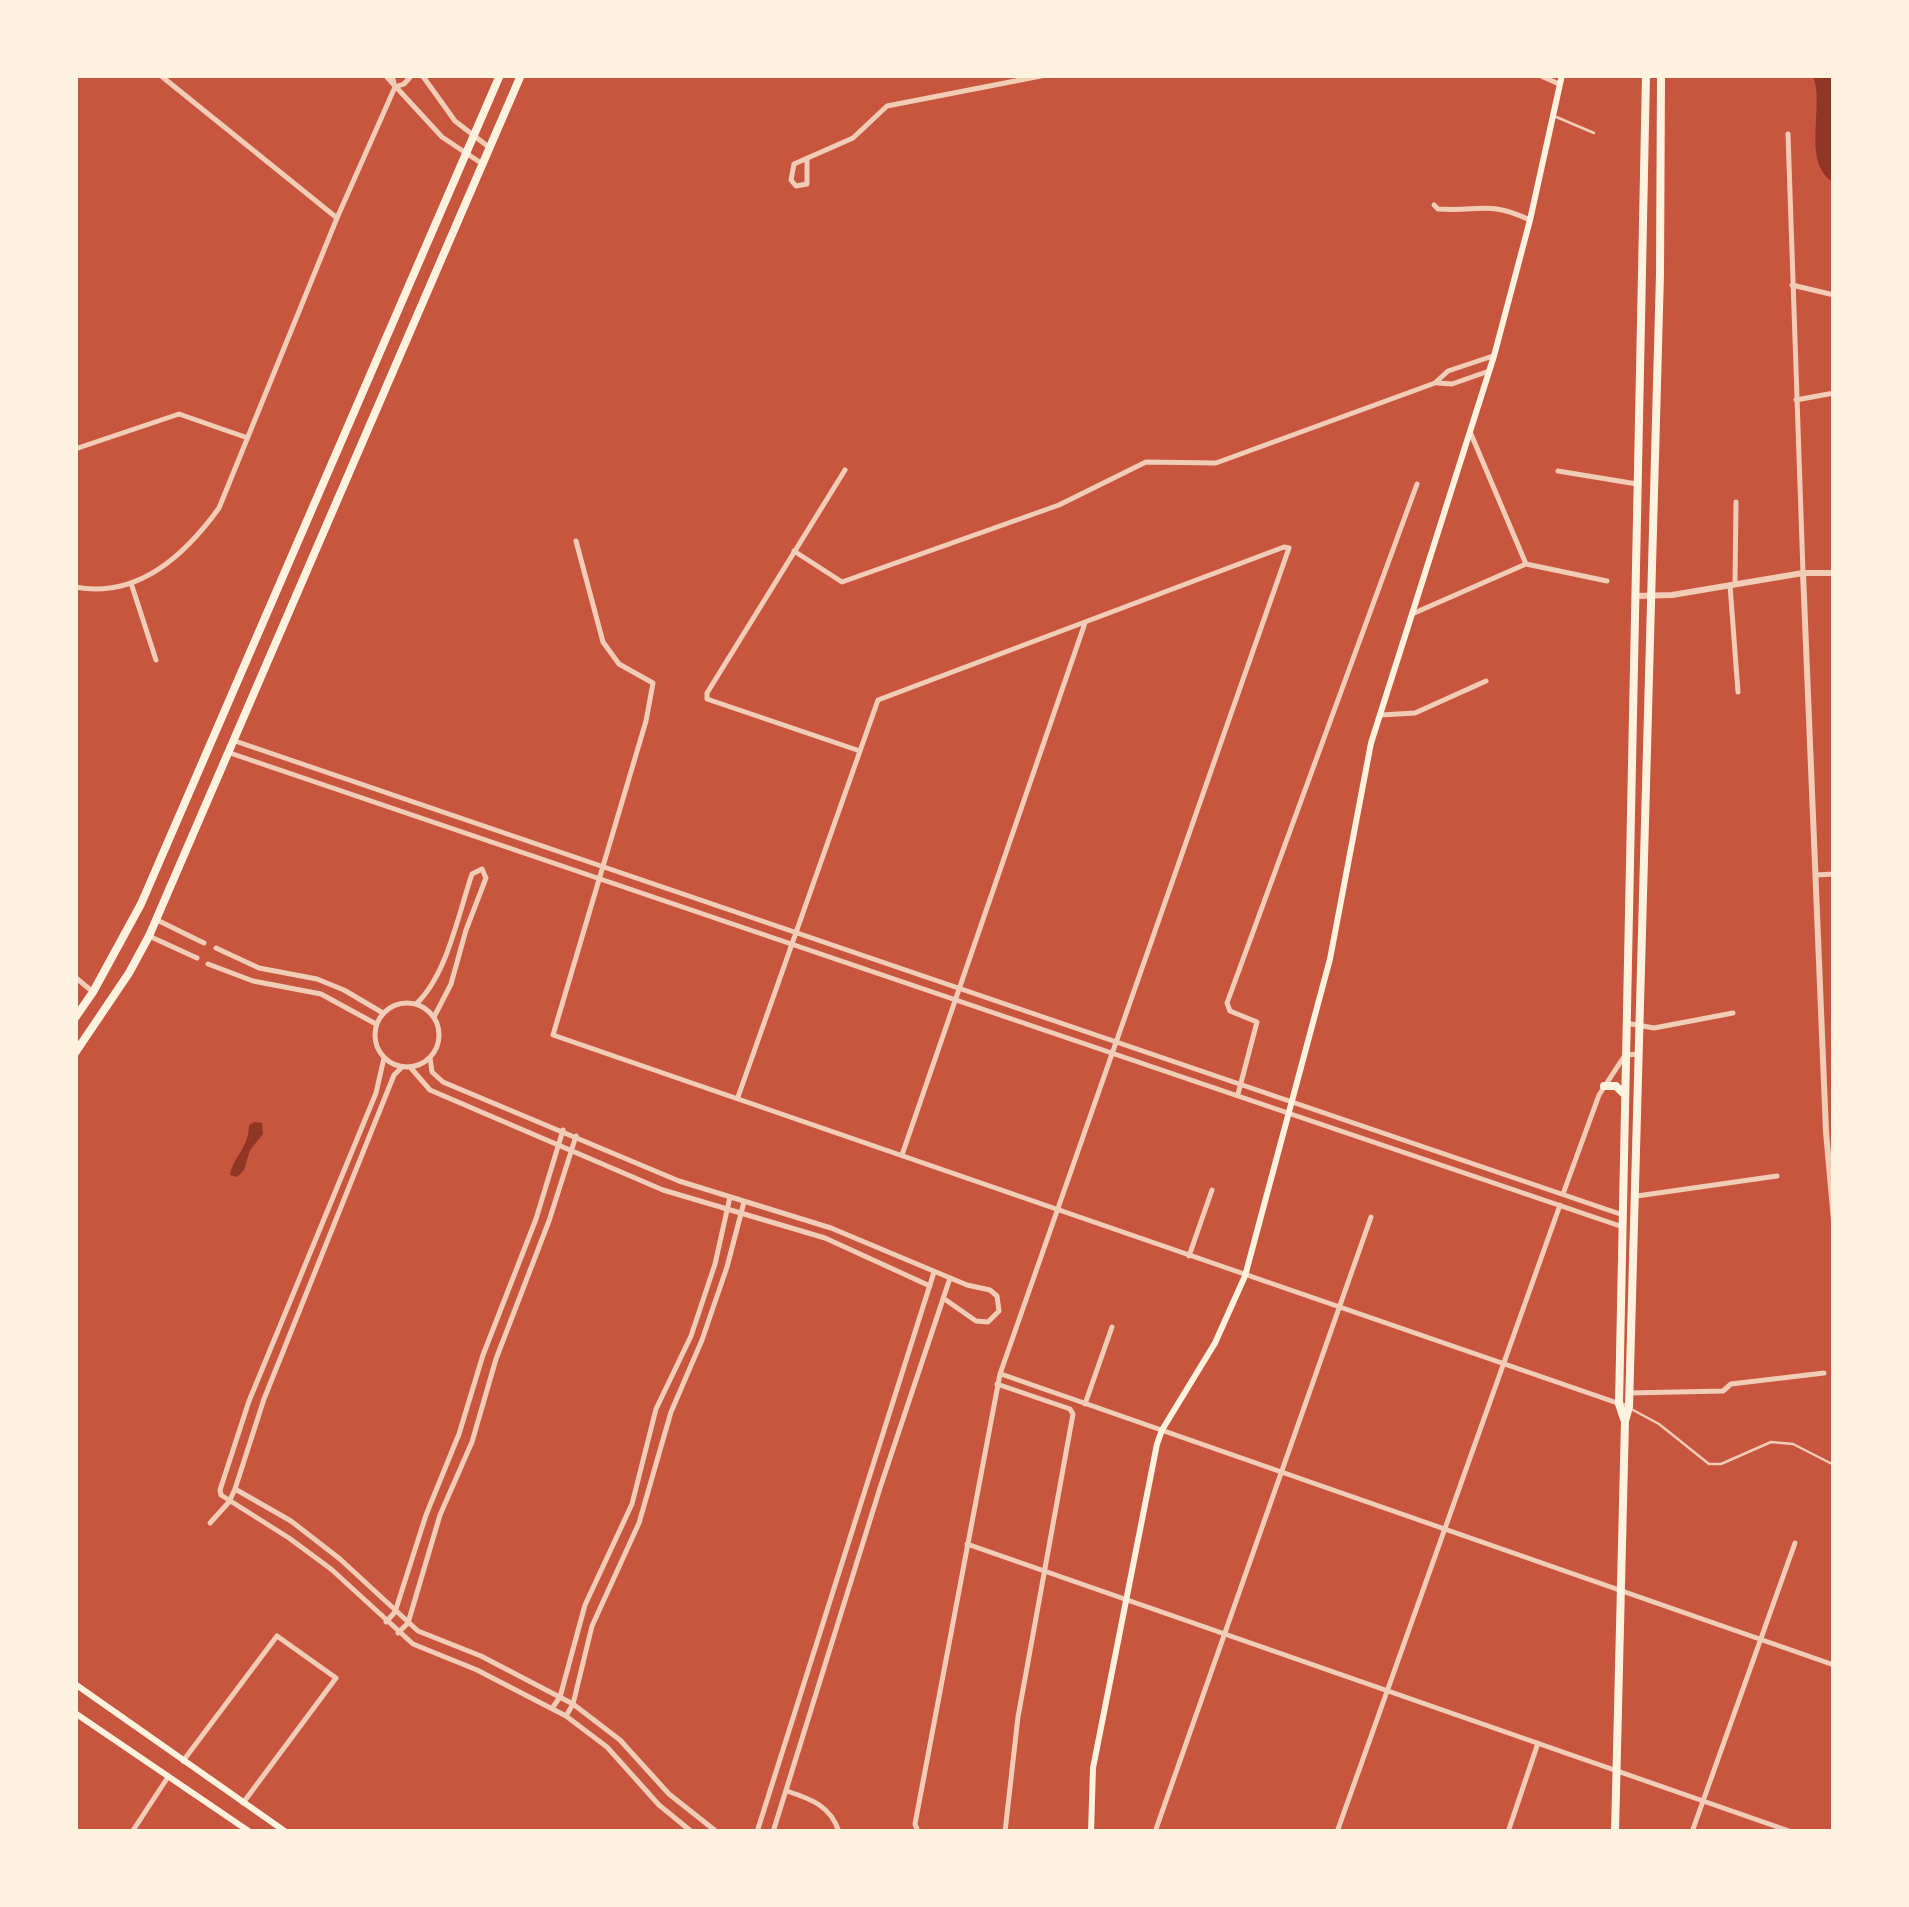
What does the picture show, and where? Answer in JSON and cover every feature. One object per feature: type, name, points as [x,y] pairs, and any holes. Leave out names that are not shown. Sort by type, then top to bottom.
[{"type":"main road","points":[[75,1018],[141,904],[500,75]]},
{"type":"main road","points":[[75,1054],[130,973],[149,936],[521,75]]},
{"type":"main road","points":[[1092,1832],[1093,1768],[1162,1430],[1216,1343],[1245,1276],[1330,960],[1372,744],[1494,356],[1530,220],[1562,75]]},
{"type":"main road","points":[[1615,1832],[1625,1421],[1624,1094],[1646,75]]},
{"type":"main road","points":[[1624,1406],[1629,1394],[1636,1196],[1662,75]]},
{"type":"main road","points":[[1638,468],[1654,468]]},
{"type":"main road","points":[[1604,1086],[1616,1086],[1624,1094]]},
{"type":"main road","points":[[75,1684],[286,1832]]},
{"type":"main road","points":[[75,1713],[250,1832]]},
{"type":"street","points":[[160,75],[337,218]]},
{"type":"street","points":[[173,86],[181,75]]},
{"type":"street","points":[[384,75],[442,137],[482,164]]},
{"type":"street","points":[[75,587],[112,588],[131,583],[176,559],[219,508],[245,437],[395,86],[392,75]]},
{"type":"street","points":[[395,86],[408,82],[412,75]]},
{"type":"street","points":[[422,75],[455,121],[490,148]]},
{"type":"street","points":[[808,158],[807,184],[796,186],[791,180],[794,164],[853,138],[887,106],[1014,78],[1046,75]]},
{"type":"street","points":[[1539,75],[1560,84]]},
{"type":"street","points":[[1788,134],[1802,572],[1834,1221]]},
{"type":"street","points":[[1434,205],[1438,210],[1502,207],[1530,220]]},
{"type":"street","points":[[1792,285],[1834,295]]},
{"type":"street","points":[[794,552],[842,582],[1059,506],[1146,462],[1216,463],[1434,383],[1448,372],[1494,356]]},
{"type":"street","points":[[1434,383],[1452,384],[1489,371]]},
{"type":"street","points":[[1796,400],[1834,393]]},
{"type":"street","points":[[75,449],[179,414],[245,437]]},
{"type":"street","points":[[1470,431],[1526,564]]},
{"type":"street","points":[[845,470],[706,692],[706,698],[860,752]]},
{"type":"street","points":[[1558,471],[1637,484]]},
{"type":"street","points":[[1238,1094],[1257,1022],[1230,1011],[1227,1002],[1416,484]]},
{"type":"street","points":[[1736,502],[1733,585],[1738,692]]},
{"type":"street","points":[[576,541],[603,642],[619,664],[653,683],[646,721],[554,1035],[1624,1406]]},
{"type":"street","points":[[738,1097],[878,700],[1289,548],[1000,1374],[915,1824],[918,1832]]},
{"type":"street","points":[[1412,614],[1526,564],[1606,581]]},
{"type":"street","points":[[1634,596],[1650,598],[1802,572],[1834,574]]},
{"type":"street","points":[[131,583],[156,660]]},
{"type":"street","points":[[902,1155],[1085,622]]},
{"type":"street","points":[[1380,715],[1415,713],[1486,681]]},
{"type":"street","points":[[232,740],[1623,1215]]},
{"type":"street","points":[[227,752],[1623,1227]]},
{"type":"street","points":[[318,784],[323,772]]},
{"type":"street","points":[[416,1004],[442,969],[472,874],[482,869],[486,878],[451,984],[434,1017],[439,1038],[430,1058],[432,1072],[443,1082],[679,1181],[831,1228],[950,1278],[990,1290],[997,1296],[999,1311],[988,1322],[976,1321],[943,1298]]},
{"type":"street","points":[[611,883],[615,871]]},
{"type":"street","points":[[1816,876],[1834,874]]},
{"type":"street","points":[[156,920],[204,943]]},
{"type":"street","points":[[149,936],[196,958]]},
{"type":"street","points":[[216,948],[259,968],[317,979],[383,1013]]},
{"type":"street","points":[[208,964],[254,981],[321,994],[376,1024]]},
{"type":"street","points":[[75,977],[93,992]]},
{"type":"street","points":[[434,1017],[416,1004],[394,1005],[376,1024],[376,1044],[384,1058],[406,1067],[430,1090],[662,1190],[825,1238],[930,1286]]},
{"type":"street","points":[[1626,1023],[1654,1028],[1733,1013]]},
{"type":"street","points":[[1338,1832],[1604,1086],[1625,1055],[1639,1054]]},
{"type":"street","points":[[384,1058],[376,1093],[249,1401],[221,1496],[330,1569],[398,1633],[430,1653],[462,1663],[566,1716],[607,1747],[659,1805],[692,1832]]},
{"type":"street","points":[[210,1524],[235,1489],[264,1399],[394,1075],[430,1058]]},
{"type":"street","points":[[1355,1134],[1359,1123]]},
{"type":"street","points":[[386,1622],[395,1612],[483,1355],[536,1219],[562,1130]]},
{"type":"street","points":[[398,1633],[408,1623],[440,1516],[472,1442],[496,1359],[550,1221],[576,1136]]},
{"type":"street","points":[[1468,1173],[1472,1162]]},
{"type":"street","points":[[1636,1196],[1777,1176]]},
{"type":"street","points":[[1188,1256],[1212,1190]]},
{"type":"street","points":[[552,1708],[560,1697],[585,1604],[632,1504],[656,1410],[703,1300],[730,1198]]},
{"type":"street","points":[[566,1716],[573,1704],[592,1626],[639,1523],[670,1412],[715,1304],[744,1202]]},
{"type":"street","points":[[1155,1832],[1371,1217]]},
{"type":"street","points":[[758,1832],[935,1271]]},
{"type":"street","points":[[301,1272],[315,1277]]},
{"type":"street","points":[[773,1832],[950,1278]]},
{"type":"street","points":[[1085,1404],[1112,1327]]},
{"type":"street","points":[[483,1355],[496,1359]]},
{"type":"street","points":[[1629,1394],[1724,1392],[1731,1384],[1824,1373]]},
{"type":"street","points":[[1000,1374],[1834,1665]]},
{"type":"street","points":[[998,1384],[1070,1409],[1073,1414],[1018,1718],[1005,1832]]},
{"type":"street","points":[[648,1444],[661,1446]]},
{"type":"street","points":[[235,1489],[291,1520],[340,1558],[408,1623],[434,1640],[481,1656],[573,1704],[620,1740],[669,1794],[716,1832]]},
{"type":"street","points":[[1692,1832],[1795,1543]]},
{"type":"street","points":[[967,1544],[1792,1832]]},
{"type":"street","points":[[826,1613],[840,1618]]},
{"type":"street","points":[[183,1761],[277,1636],[336,1678],[243,1803]]},
{"type":"street","points":[[1508,1832],[1538,1743]]},
{"type":"street","points":[[132,1832],[168,1777]]},
{"type":"street","points":[[788,1790],[822,1806],[831,1814],[839,1832]]},
{"type":"street","points":[[232,1832],[237,1824]]},
{"type":"lane","points":[[1553,115],[1594,134]]},
{"type":"lane","points":[[422,819],[426,807]]},
{"type":"lane","points":[[1624,1406],[1659,1424],[1709,1464],[1722,1464],[1771,1442],[1793,1444],[1834,1465]]},
{"type":"shaded area","points":[[262,1123],[263,1134],[250,1150],[244,1170],[237,1177],[230,1175],[247,1140],[249,1125]]},
{"type":"waterway","points":[[1822,75],[1826,99],[1825,153],[1834,172]]}]
